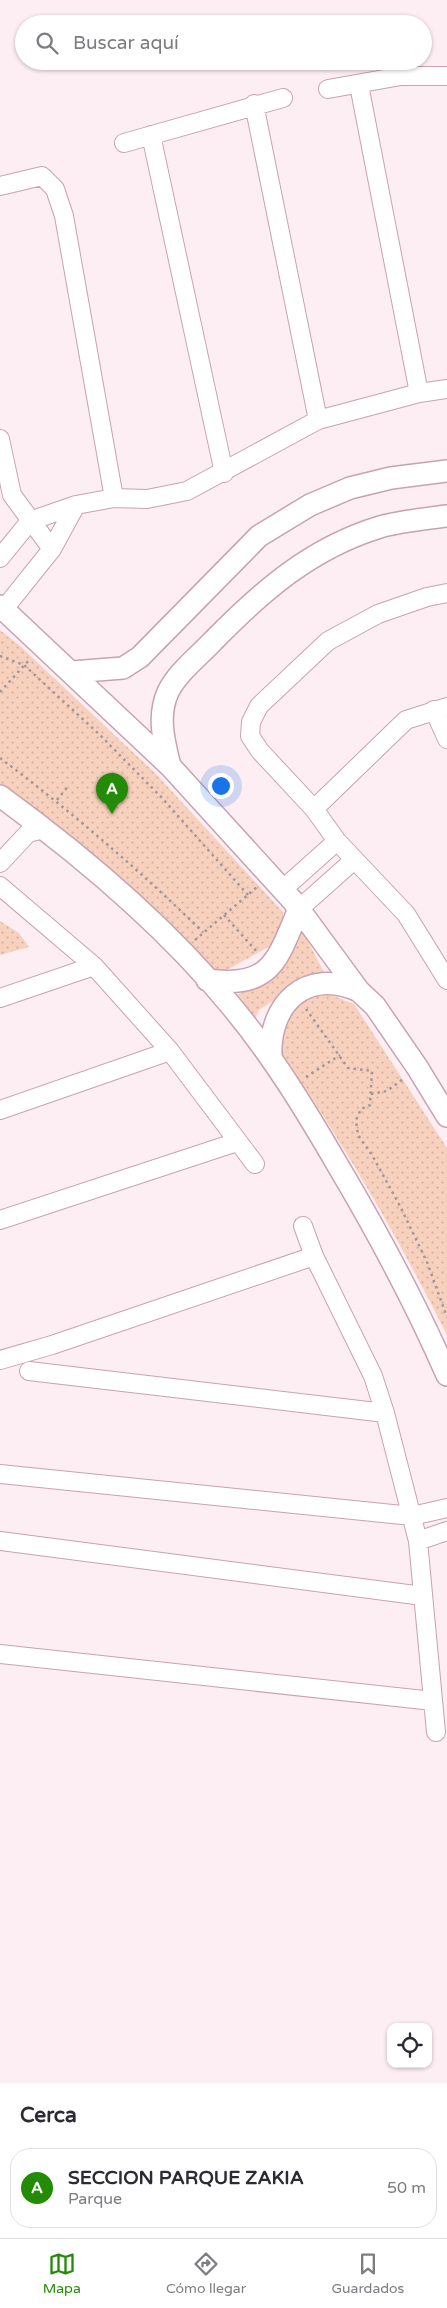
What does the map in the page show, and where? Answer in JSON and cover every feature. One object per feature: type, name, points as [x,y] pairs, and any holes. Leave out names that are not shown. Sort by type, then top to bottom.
[{"type":"street","points":[[328,89],[401,76],[447,76]]},
{"type":"street","points":[[359,84],[419,393]]},
{"type":"street","points":[[124,143],[254,104],[283,98]]},
{"type":"street","points":[[254,104],[318,420]]},
{"type":"street","points":[[151,135],[224,473]]},
{"type":"street","points":[[0,186],[42,176],[55,189],[64,216],[114,498]]},
{"type":"street","points":[[0,558],[30,521],[76,506],[114,498],[147,499],[187,491],[224,473],[318,420],[419,393],[447,389]]},
{"type":"street","points":[[0,439],[12,495],[52,549]]},
{"type":"street","points":[[72,672],[123,668],[140,657],[259,536],[310,505],[350,488],[391,478],[447,471]]},
{"type":"street","points":[[76,506],[52,549],[2,608],[170,766],[299,909],[360,991],[374,1006],[417,1068],[447,1116]]},
{"type":"street","points":[[170,766],[163,737],[163,713],[168,692],[180,676],[234,619],[294,567],[338,544],[381,527],[447,516]]},
{"type":"street","points":[[447,593],[427,597],[378,614],[328,641],[260,706],[251,722],[250,736],[260,751],[314,809],[337,841],[406,914],[447,980]]},
{"type":"street","points":[[314,809],[406,720],[440,708],[447,739]]},
{"type":"street","points":[[0,796],[43,829],[136,907],[182,952],[232,1007],[272,1058],[382,1239],[416,1306],[447,1375]]},
{"type":"street","points":[[0,863],[28,833],[43,829]]},
{"type":"street","points":[[276,883],[337,841]]},
{"type":"street","points":[[207,980],[243,981],[261,975],[270,967],[285,944],[299,909],[354,860]]},
{"type":"street","points":[[0,886],[94,966],[170,1051],[255,1164]]},
{"type":"street","points":[[0,998],[94,966]]},
{"type":"street","points":[[272,1058],[272,1031],[280,1011],[294,994],[309,987],[336,983],[345,984],[360,991]]},
{"type":"street","points":[[0,1110],[170,1051]]},
{"type":"street","points":[[0,1220],[237,1142]]},
{"type":"street","points":[[303,1226],[314,1256],[373,1376],[386,1413],[418,1541],[436,1732]]},
{"type":"street","points":[[0,1360],[52,1345],[314,1256]]},
{"type":"street","points":[[51,1373],[52,1345]]},
{"type":"street","points":[[29,1370],[386,1413]]},
{"type":"street","points":[[0,1474],[412,1516],[447,1508]]},
{"type":"street","points":[[418,1541],[447,1531]]},
{"type":"street","points":[[0,1541],[423,1596]]},
{"type":"street","points":[[0,1654],[433,1701]]},
{"type":"path","points":[[0,692],[44,646]]},
{"type":"path","points":[[0,656],[24,665],[100,735],[163,799],[248,894]]},
{"type":"path","points":[[0,758],[57,800],[136,867],[203,932]]},
{"type":"path","points":[[57,800],[69,786]]},
{"type":"path","points":[[182,952],[248,894],[276,883]]},
{"type":"path","points":[[224,915],[270,967]]},
{"type":"path","points":[[294,994],[348,1068],[372,1070],[370,1105],[361,1109],[356,1120],[358,1135],[372,1155],[400,1206],[427,1262],[447,1317]]},
{"type":"path","points":[[290,1087],[340,1055]]},
{"type":"path","points":[[371,1094],[388,1091],[417,1068]]},
{"type":"shaded area","points":[[0,630],[19,645],[156,774],[282,911],[287,927],[279,941],[216,976],[0,791]]},
{"type":"shaded area","points":[[295,917],[325,974],[314,974],[259,1010],[253,1024],[227,999],[250,989]]},
{"type":"shaded area","points":[[0,921],[19,933],[29,947],[0,955]]},
{"type":"shaded area","points":[[321,991],[354,1004],[447,1148],[447,1335],[367,1187],[323,1115],[276,1045],[286,1012]]},
{"type":"place","name":"SECCION PARQUE ZAKIA","points":[[112,814]]}]
